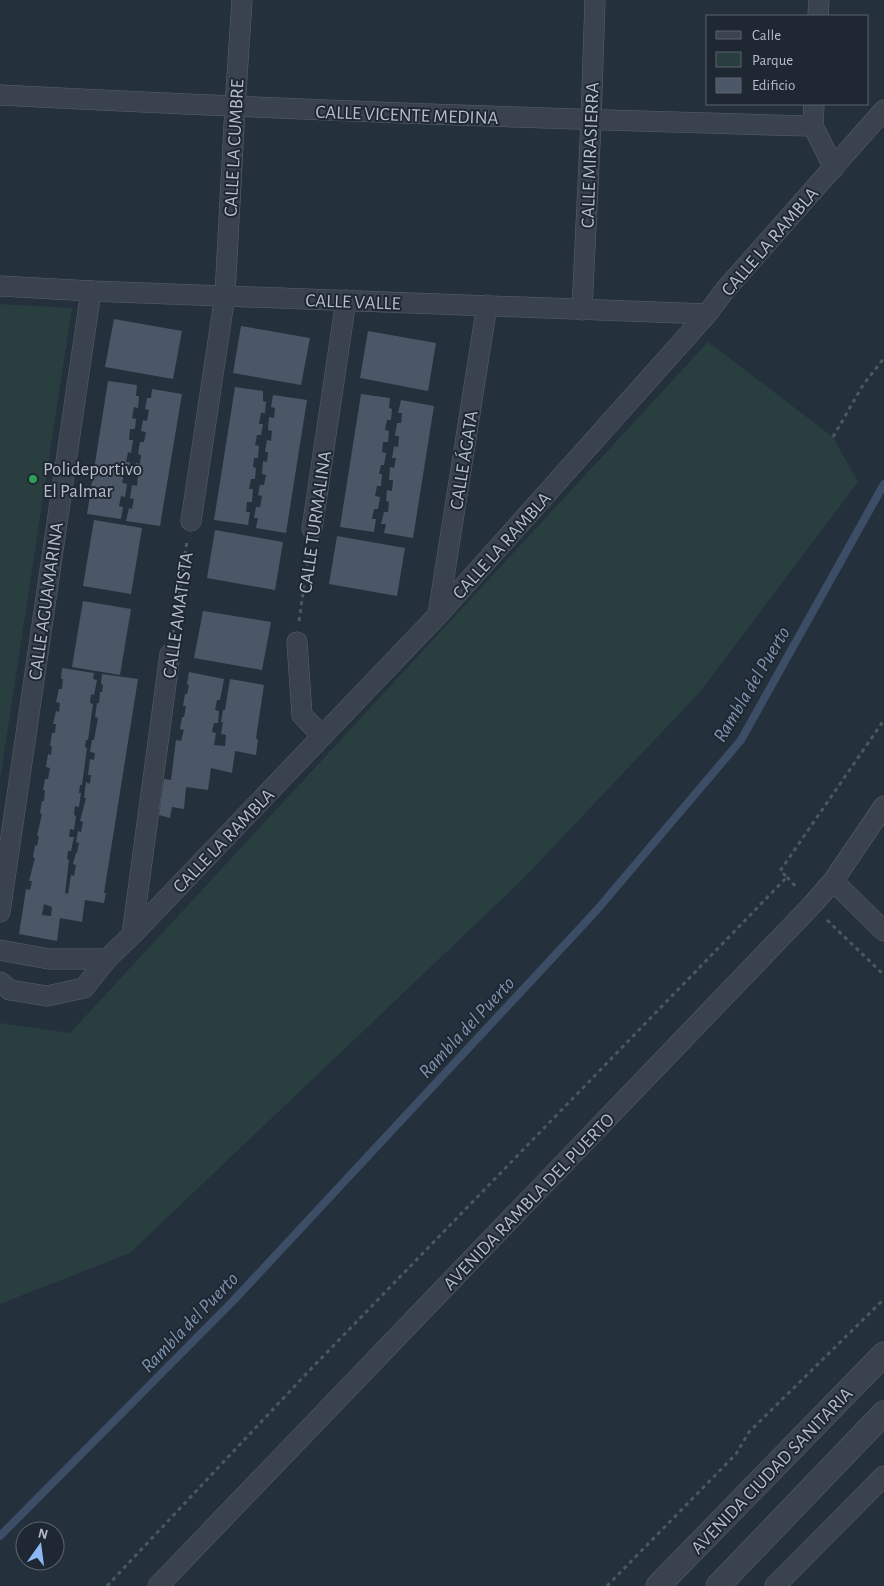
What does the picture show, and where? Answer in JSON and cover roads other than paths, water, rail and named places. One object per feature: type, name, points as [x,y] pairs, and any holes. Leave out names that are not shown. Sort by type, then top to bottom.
[{"type":"street","name":"CALLE LA CUMBRE","points":[[225,296],[242,0]]},
{"type":"street","name":"CALLE MIRASIERRA","points":[[582,310],[595,0]]},
{"type":"street","points":[[818,15],[819,0]]},
{"type":"street","name":"CALLE VICENTE MEDINA","points":[[0,95],[235,107],[813,126]]},
{"type":"street","points":[[814,105],[813,126],[834,168]]},
{"type":"street","name":"CALLE LA RAMBLA","points":[[0,982],[10,990],[47,996],[84,988],[106,959],[132,935],[438,615],[707,314],[725,290],[884,110]]},
{"type":"street","name":"CALLE VALLE","points":[[0,286],[707,314]]},
{"type":"street","name":"CALLE AGUAMARINA","points":[[0,912],[91,291]]},
{"type":"street","points":[[191,521],[225,296]]},
{"type":"street","name":"CALLE TURMALINA","points":[[312,529],[346,300]]},
{"type":"street","name":"CALLE ÁGATA","points":[[438,615],[487,305]]},
{"type":"street","points":[[297,642],[302,715],[322,736]]},
{"type":"street","name":"CALLE AMATISTA","points":[[132,935],[170,654]]},
{"type":"street","name":"AVENIDA RAMBLA DEL PUERTO","points":[[158,1586],[812,905],[833,881],[884,806]]},
{"type":"street","points":[[833,881],[884,931]]},
{"type":"street","points":[[0,950],[50,959],[106,959]]},
{"type":"street","name":"AVENIDA CIUDAD SANITARIA","points":[[658,1586],[884,1354]]},
{"type":"street","points":[[718,1586],[884,1413]]},
{"type":"street","points":[[775,1586],[883,1481]]},
{"type":"waterway","name":"Rambla del Puerto","points":[[0,1536],[234,1300],[596,911],[741,740],[884,484]]},
{"type":"place","name":"Polideportivo El Palmar","points":[[33,479]]}]
